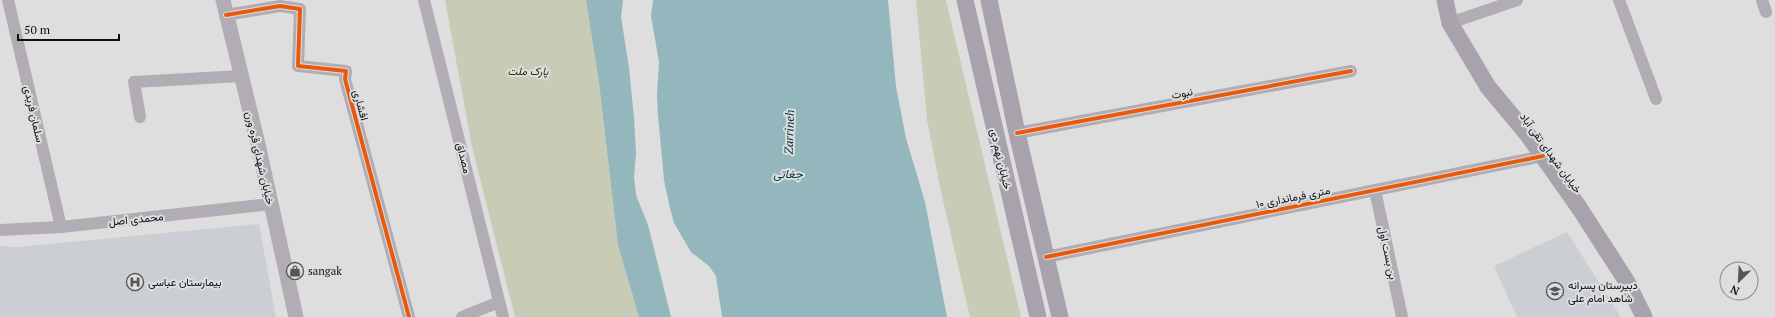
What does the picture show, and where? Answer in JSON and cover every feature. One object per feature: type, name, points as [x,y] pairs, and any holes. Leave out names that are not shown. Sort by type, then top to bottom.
[{"type":"main road","name":"خیابان نهم دی","points":[[965,0],[1038,317]]},
{"type":"main road","name":"خیابان نهم دی","points":[[989,0],[1017,133],[1060,317]]},
{"type":"main road","name":"خیابان شهدای تقی آباد","points":[[1445,0],[1450,23],[1488,87],[1528,135],[1580,209],[1627,282],[1644,317]]},
{"type":"street","name":"سلمان فریدی","points":[[8,0],[61,227]]},
{"type":"street","name":"خیابان شهدای قره ورن","points":[[222,0],[271,204],[296,317]]},
{"type":"street","name":"مصداق","points":[[424,0],[502,317]]},
{"type":"street","points":[[1450,23],[1517,0]]},
{"type":"street","points":[[1619,0],[1656,99]]},
{"type":"street","points":[[1762,0],[1766,12]]},
{"type":"street","name":"افشاری","points":[[226,15],[280,6],[300,10],[298,66],[346,70],[345,79],[409,317]]},
{"type":"street","name":"نبوت","points":[[1017,133],[1351,71]]},
{"type":"street","points":[[140,117],[134,82],[241,76]]},
{"type":"street","name":"۱۰ متری فرمانداری","points":[[1046,257],[1543,156]]},
{"type":"street","name":"بن بست اول","points":[[1375,190],[1402,317]]},
{"type":"street","name":"محمدی اصل","points":[[0,230],[61,227],[271,204]]},
{"type":"street","points":[[462,317],[499,302]]},
{"type":"shaded area","name":"بیمارستان عباسی","points":[[259,224],[276,317],[0,317],[0,246],[18,247]]},
{"type":"shaded area","name":"دبیرستان پسرانه شاهد امام علی","points":[[1567,232],[1621,317],[1517,317],[1494,266]]},
{"type":"green space","name":"پارک ملت","points":[[445,0],[586,0],[599,83],[618,245],[639,317],[515,317],[472,147]]},
{"type":"green space","points":[[916,0],[946,0],[1021,317],[970,317],[941,192],[927,120]]},
{"type":"water","points":[[586,0],[623,0],[621,17],[629,68],[634,118],[636,153],[634,178],[636,195],[648,225],[671,317],[639,317],[618,245],[599,83]]},
{"type":"water","name":"جغاتی","points":[[653,0],[888,0],[896,87],[906,138],[925,202],[947,317],[722,317],[716,276],[709,266],[691,252],[674,223],[669,204],[664,180],[658,115],[657,96],[659,62],[651,16]]},
{"type":"cycle path","points":[[226,15],[280,6],[300,9],[298,66],[346,71],[345,79],[409,317]]},
{"type":"cycle path","points":[[1017,133],[1351,71]]},
{"type":"cycle path","points":[[1046,257],[1543,156]]},
{"type":"place","name":"sangak","points":[[295,271]]},
{"type":"place","name":"بیمارستان عباسی","points":[[135,282]]},
{"type":"place","name":"دبیرستان پسرانه شاهد امام علی","points":[[1555,291]]},
{"type":"water label","name":"Zarrineh","points":[[789,132]]}]
